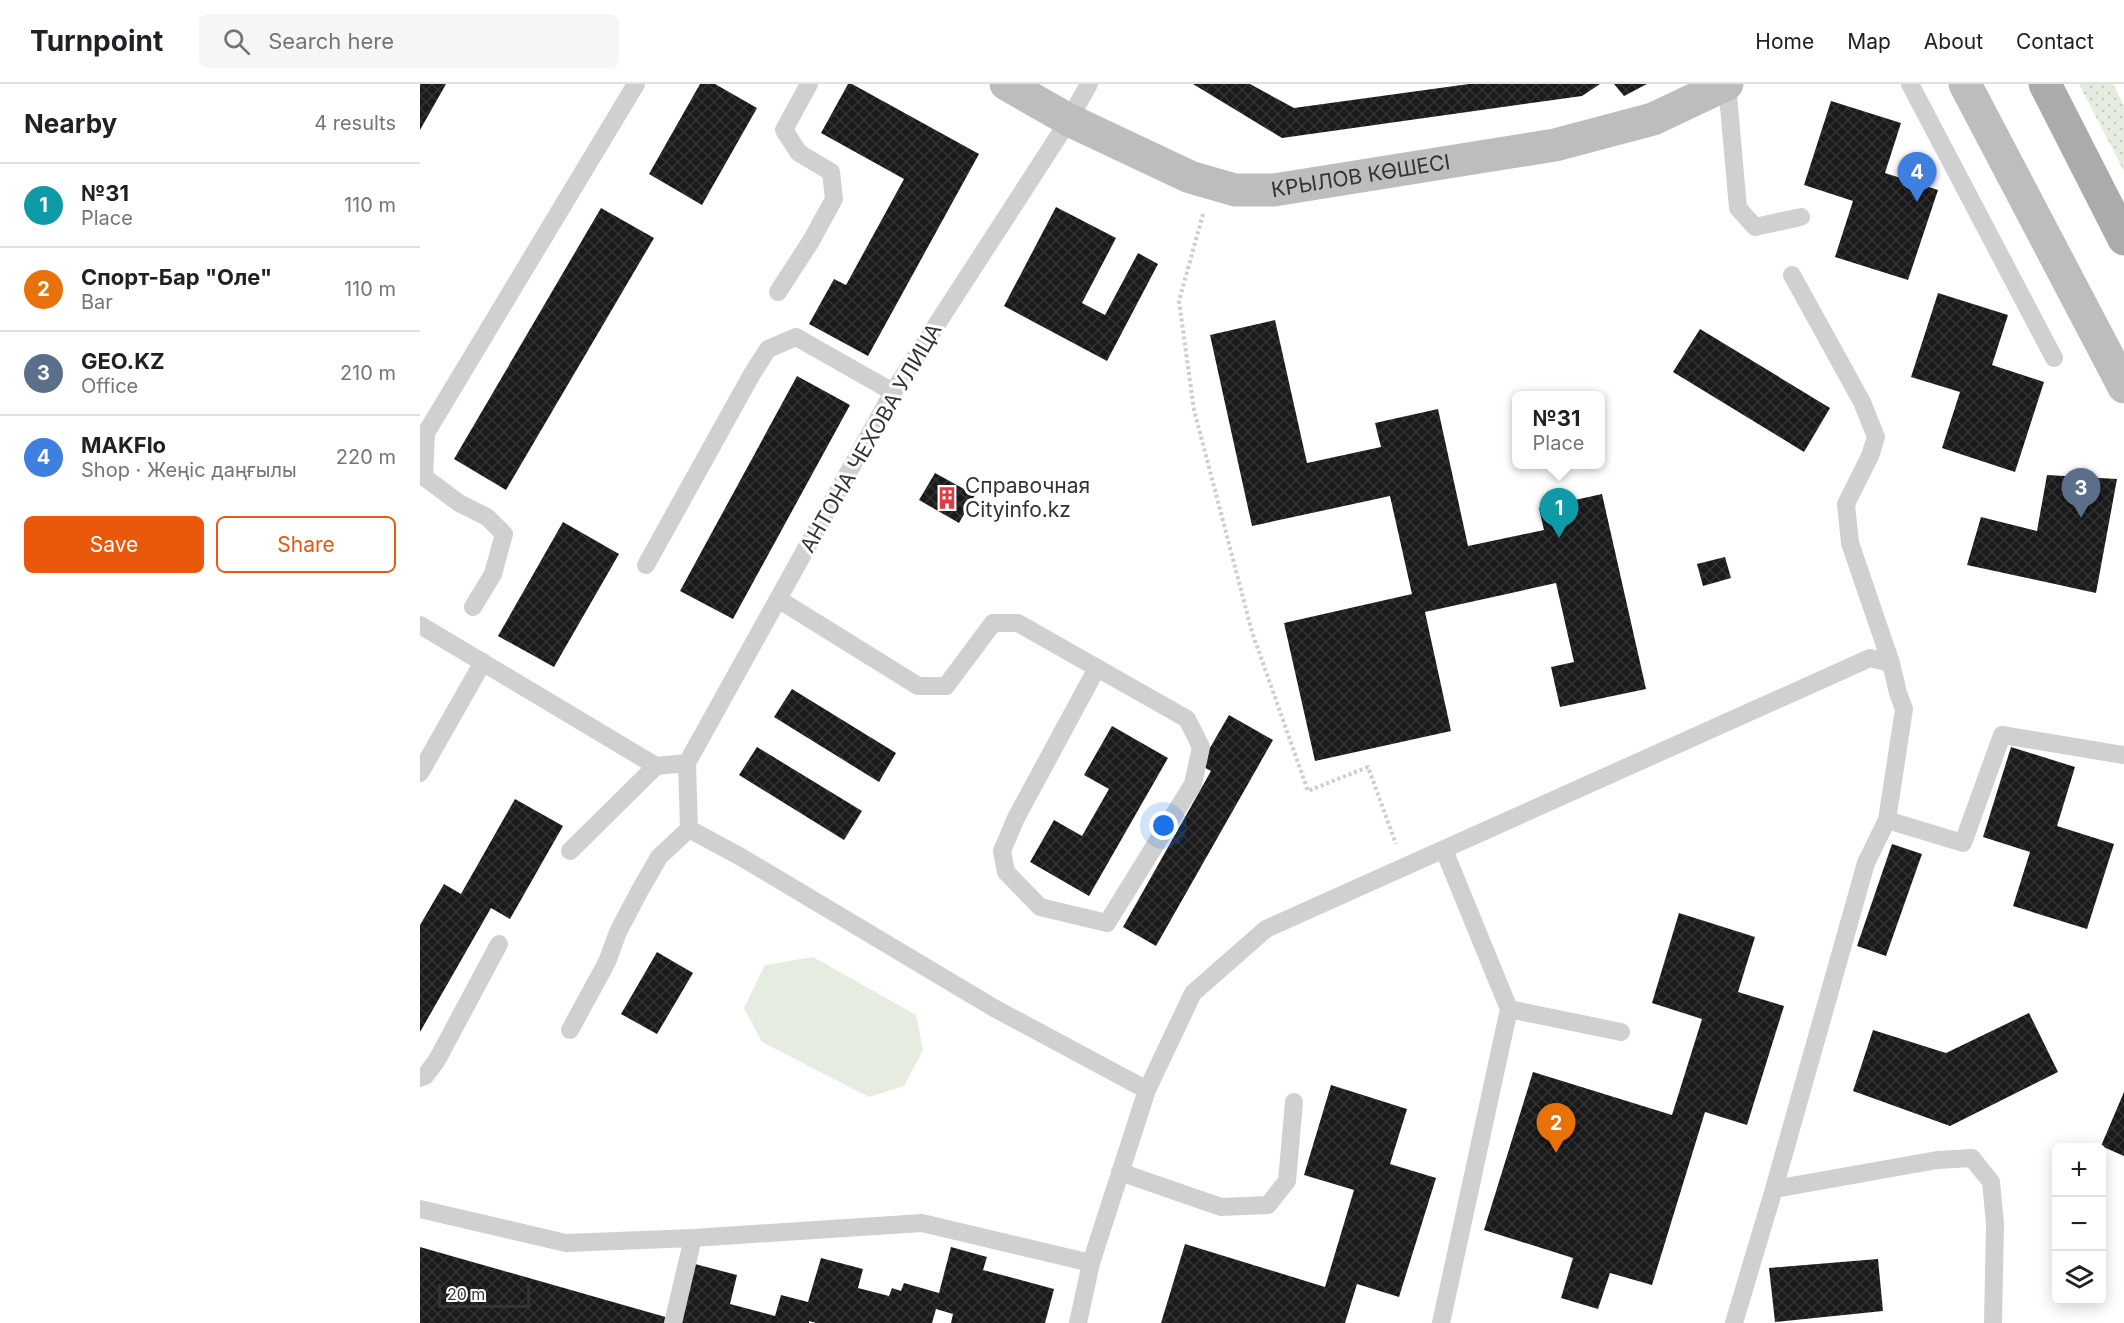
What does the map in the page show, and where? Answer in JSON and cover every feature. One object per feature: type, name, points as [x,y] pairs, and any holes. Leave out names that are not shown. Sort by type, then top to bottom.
[{"type":"main road","name":"КРЫЛОВ КӨШЕСІ","points":[[1006,84],[1069,120],[1190,177],[1235,190],[1274,190],[1555,145],[1653,119],[1727,84]]},
{"type":"main road","points":[[1965,84],[2124,387]]},
{"type":"main road","points":[[2045,84],[2124,239]]},
{"type":"lane","points":[[473,607],[494,574],[504,534],[487,517],[459,503],[424,477],[426,433],[636,84]]},
{"type":"lane","points":[[778,292],[834,200],[831,172],[799,153],[784,130],[809,84]]},
{"type":"lane","name":"АНТОНА ЧЕХОВА УЛИЦА","points":[[687,763],[894,392],[1069,120],[1089,84]]},
{"type":"lane","points":[[1727,84],[1738,208],[1755,227],[1801,217]]},
{"type":"lane","points":[[1910,84],[2054,358]]},
{"type":"lane","points":[[1734,1323],[1866,863],[1887,820],[1904,709],[1891,663],[1850,543],[1846,504],[1870,456],[1876,437],[1862,402],[1792,275]]},
{"type":"lane","points":[[646,566],[768,349],[796,337],[894,392]]},
{"type":"lane","points":[[778,599],[918,686],[946,686],[993,623],[1018,623],[1187,719],[1201,747],[1192,784],[1107,923],[1040,907],[1006,872],[1002,851],[1016,818],[1097,668]]},
{"type":"lane","points":[[420,626],[656,766],[687,763],[689,829],[659,857],[618,932],[607,962],[570,1030]]},
{"type":"lane","points":[[1078,1323],[1091,1263],[1147,1090],[1193,993],[1266,929],[1870,658],[1891,663]]},
{"type":"lane","points":[[420,773],[483,662]]},
{"type":"lane","points":[[1887,820],[1963,843],[2002,735],[2124,755]]},
{"type":"lane","points":[[570,851],[656,766]]},
{"type":"lane","points":[[689,829],[741,857],[994,1008],[1147,1090]]},
{"type":"lane","points":[[1441,1323],[1509,1009],[1444,850]]},
{"type":"lane","points":[[420,1078],[425,1076],[437,1060],[499,944]]},
{"type":"lane","points":[[1509,1009],[1621,1032]]},
{"type":"lane","points":[[1120,1172],[1221,1207],[1268,1205],[1287,1181],[1294,1102]]},
{"type":"lane","points":[[1774,1189],[1937,1160],[1972,1158],[1991,1182],[1995,1224],[1993,1323]]},
{"type":"lane","points":[[420,1209],[566,1244],[921,1223],[1091,1263]]},
{"type":"lane","points":[[674,1323],[693,1238]]},
{"type":"path","points":[[1212,183],[1179,302],[1194,411],[1252,632],[1308,791],[1368,767],[1405,867]]},
{"type":"shaded area","points":[[2079,84],[2113,84],[2124,106],[2124,171]]},
{"type":"shaded area","points":[[813,957],[916,1015],[923,1050],[904,1086],[869,1097],[762,1042],[744,1008],[765,965]]},
{"type":"building","points":[[420,84],[446,84],[420,130]]},
{"type":"building","points":[[700,84],[715,84],[757,108],[702,205],[649,174]]},
{"type":"building","points":[[848,84],[852,84],[979,154],[868,356],[809,324],[834,279],[846,285],[904,179],[821,133]]},
{"type":"building","points":[[1193,84],[1250,84],[1294,108],[1469,84],[1600,84],[1582,96],[1282,138]]},
{"type":"building","points":[[1614,84],[1647,84],[1624,96]]},
{"type":"building","points":[[1831,101],[1901,123],[1885,173],[1938,190],[1908,280],[1835,257],[1853,201],[1804,185]]},
{"type":"building","points":[[1056,207],[1116,238],[1082,303],[1105,315],[1138,253],[1158,264],[1107,361],[1004,306]]},
{"type":"building","points":[[601,208],[654,238],[506,490],[454,459]]},
{"type":"building","points":[[1938,293],[2008,315],[1992,365],[2044,382],[2015,472],[1942,448],[1960,392],[1911,377]]},
{"type":"building","points":[[1275,320],[1307,463],[1381,447],[1375,423],[1438,409],[1468,546],[1544,530],[1539,508],[1602,494],[1646,689],[1560,707],[1551,667],[1574,662],[1556,583],[1425,612],[1451,731],[1315,761],[1284,623],[1412,594],[1390,496],[1252,526],[1210,335]]},
{"type":"building","points":[[1700,329],[1830,408],[1804,452],[1673,372]]},
{"type":"building","points":[[797,376],[850,405],[733,619],[680,591]]},
{"type":"building","name":"Справочная Cityinfo.kz","points":[[935,473],[975,495],[959,523],[919,500]]},
{"type":"building","points":[[2047,475],[2117,479],[2096,593],[1967,565],[1981,517],[2037,531]]},
{"type":"building","points":[[563,522],[619,554],[554,667],[498,636]]},
{"type":"building","points":[[1725,557],[1731,578],[1703,586],[1697,564]]},
{"type":"building","points":[[792,689],[896,753],[879,782],[774,717]]},
{"type":"building","points":[[1229,715],[1273,740],[1156,946],[1123,927],[1211,771],[1200,765]]},
{"type":"building","points":[[1112,726],[1168,758],[1089,896],[1030,862],[1054,820],[1082,836],[1109,789],[1084,775]]},
{"type":"building","points":[[757,747],[862,811],[844,840],[739,775]]},
{"type":"building","points":[[2011,747],[2075,767],[2057,826],[2114,844],[2087,929],[2013,906],[2030,852],[1983,837]]},
{"type":"building","points":[[515,799],[563,826],[510,919],[491,908],[420,1032],[420,925],[444,884],[461,894]]},
{"type":"building","points":[[1892,844],[1922,854],[1886,956],[1857,946]]},
{"type":"building","points":[[1679,913],[1755,937],[1738,992],[1784,1006],[1747,1125],[1705,1112],[1652,1285],[1610,1273],[1598,1309],[1561,1298],[1573,1258],[1484,1230],[1533,1072],[1672,1115],[1702,1019],[1652,1003]]},
{"type":"building","points":[[657,952],[693,973],[657,1034],[621,1014]]},
{"type":"building","points":[[2029,1013],[2058,1072],[1950,1126],[1853,1091],[1873,1030],[1946,1053]]},
{"type":"building","points":[[1331,1085],[1407,1109],[1390,1164],[1436,1178],[1399,1297],[1357,1284],[1345,1323],[1161,1323],[1185,1244],[1325,1287],[1354,1190],[1304,1175]]},
{"type":"building","points":[[2124,1092],[2124,1156],[2106,1148],[2106,1143],[2102,1143]]},
{"type":"building","points":[[420,1247],[669,1318],[668,1323],[420,1323]]},
{"type":"building","points":[[951,1247],[987,1257],[983,1270],[1054,1289],[1045,1323],[951,1323],[953,1314],[936,1309],[932,1323],[816,1323],[809,1321],[809,1323],[679,1323],[695,1264],[737,1275],[730,1304],[775,1316],[781,1295],[808,1302],[821,1258],[863,1269],[858,1288],[889,1296],[892,1288],[901,1291],[904,1283],[939,1293]]},
{"type":"building","points":[[1878,1259],[1883,1311],[1775,1322],[1769,1268]]},
{"type":"place","name":"MAKFlo","points":[[1917,202]]},
{"type":"place","name":"Справочная Cityinfo.kz","points":[[947,498]]},
{"type":"place","name":"GEO.KZ","points":[[2081,518]]},
{"type":"place","name":"№31","points":[[1559,538]]},
{"type":"place","name":"Спорт-Бар \"Оле\"","points":[[1556,1153]]}]
